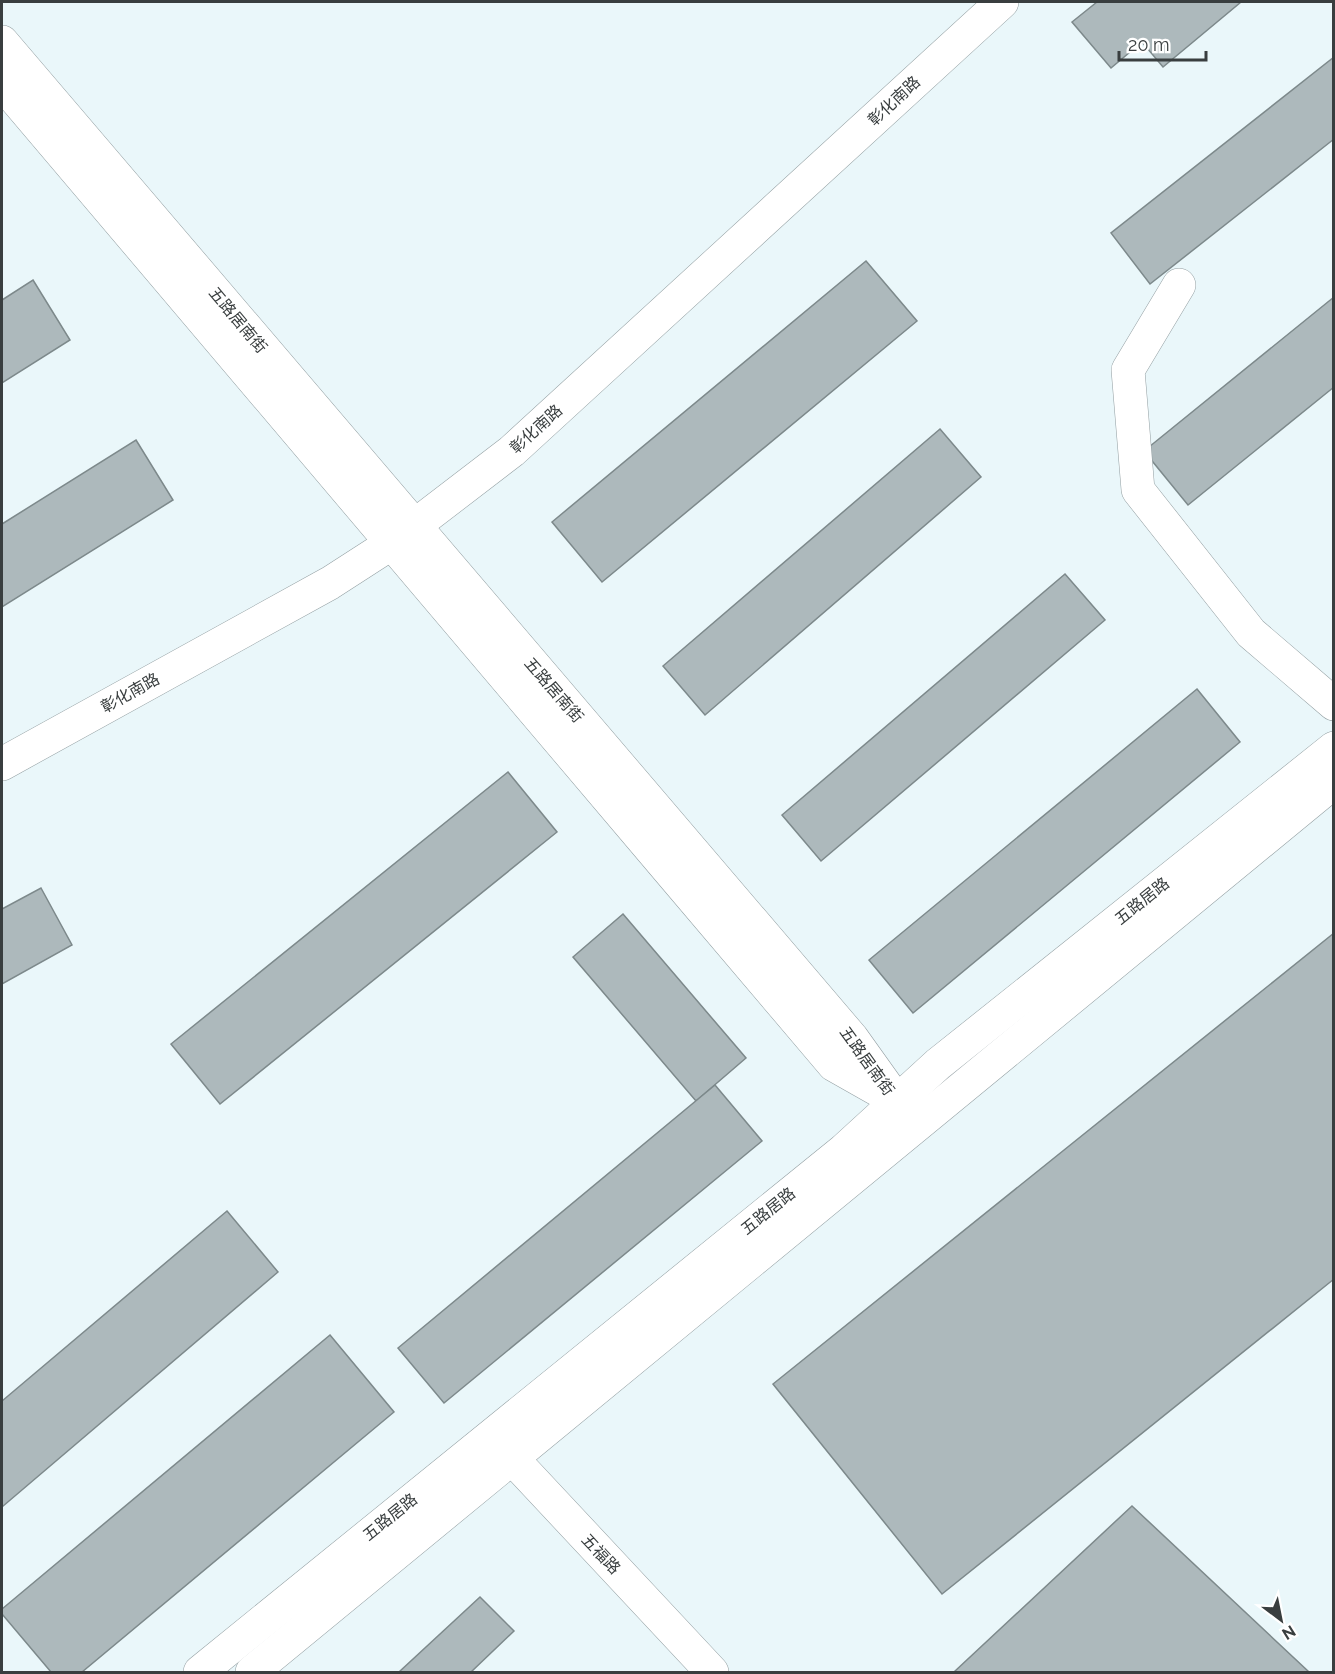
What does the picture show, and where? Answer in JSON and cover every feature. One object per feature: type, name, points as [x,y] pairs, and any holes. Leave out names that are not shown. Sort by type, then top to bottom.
[{"type":"street","name":"彰化南路","points":[[2,764],[330,583],[392,543],[512,451],[1002,2]]},
{"type":"street","name":"五路居南街","points":[[2,42],[852,1038],[907,1112]]},
{"type":"street","name":"五路居南街","points":[[2,83],[96,191],[834,1065],[907,1112]]},
{"type":"street","points":[[1179,285],[1128,370],[1138,490],[1251,633],[1334,704]]},
{"type":"street","name":"五路居路","points":[[907,1112],[938,1064],[1334,748]]},
{"type":"street","name":"五路居路","points":[[252,1672],[501,1446],[844,1150],[907,1112],[1334,782]]},
{"type":"street","name":"五路居路","points":[[200,1672],[501,1446]]},
{"type":"street","name":"五福路","points":[[501,1446],[712,1672]]},
{"type":"building","points":[[1097,2],[1241,2],[1163,67],[1142,42],[1111,68],[1072,22]]},
{"type":"building","points":[[1334,57],[1334,139],[1150,284],[1111,233]]},
{"type":"building","points":[[866,261],[917,321],[602,582],[552,522]]},
{"type":"building","points":[[33,280],[70,340],[2,383],[2,300]]},
{"type":"building","points":[[1334,297],[1334,387],[1188,505],[1144,451]]},
{"type":"building","points":[[940,429],[981,477],[705,715],[663,666]]},
{"type":"building","points":[[136,440],[173,500],[2,607],[2,524]]},
{"type":"building","points":[[1065,574],[1105,620],[821,861],[782,815]]},
{"type":"building","points":[[1197,689],[1240,742],[913,1013],[869,960]]},
{"type":"building","points":[[508,772],[557,832],[220,1104],[171,1044]]},
{"type":"building","points":[[41,888],[72,945],[2,984],[2,909]]},
{"type":"building","points":[[623,914],[746,1058],[696,1101],[573,957]]},
{"type":"building","points":[[1334,933],[1334,1279],[942,1594],[773,1384]]},
{"type":"building","points":[[715,1085],[762,1141],[444,1403],[398,1348]]},
{"type":"building","points":[[227,1211],[278,1272],[2,1507],[2,1401]]},
{"type":"building","points":[[330,1335],[394,1412],[82,1672],[51,1672],[2,1614],[2,1609]]},
{"type":"building","points":[[1132,1506],[1309,1672],[954,1672]]},
{"type":"building","points":[[480,1597],[514,1631],[471,1672],[399,1672]]}]
